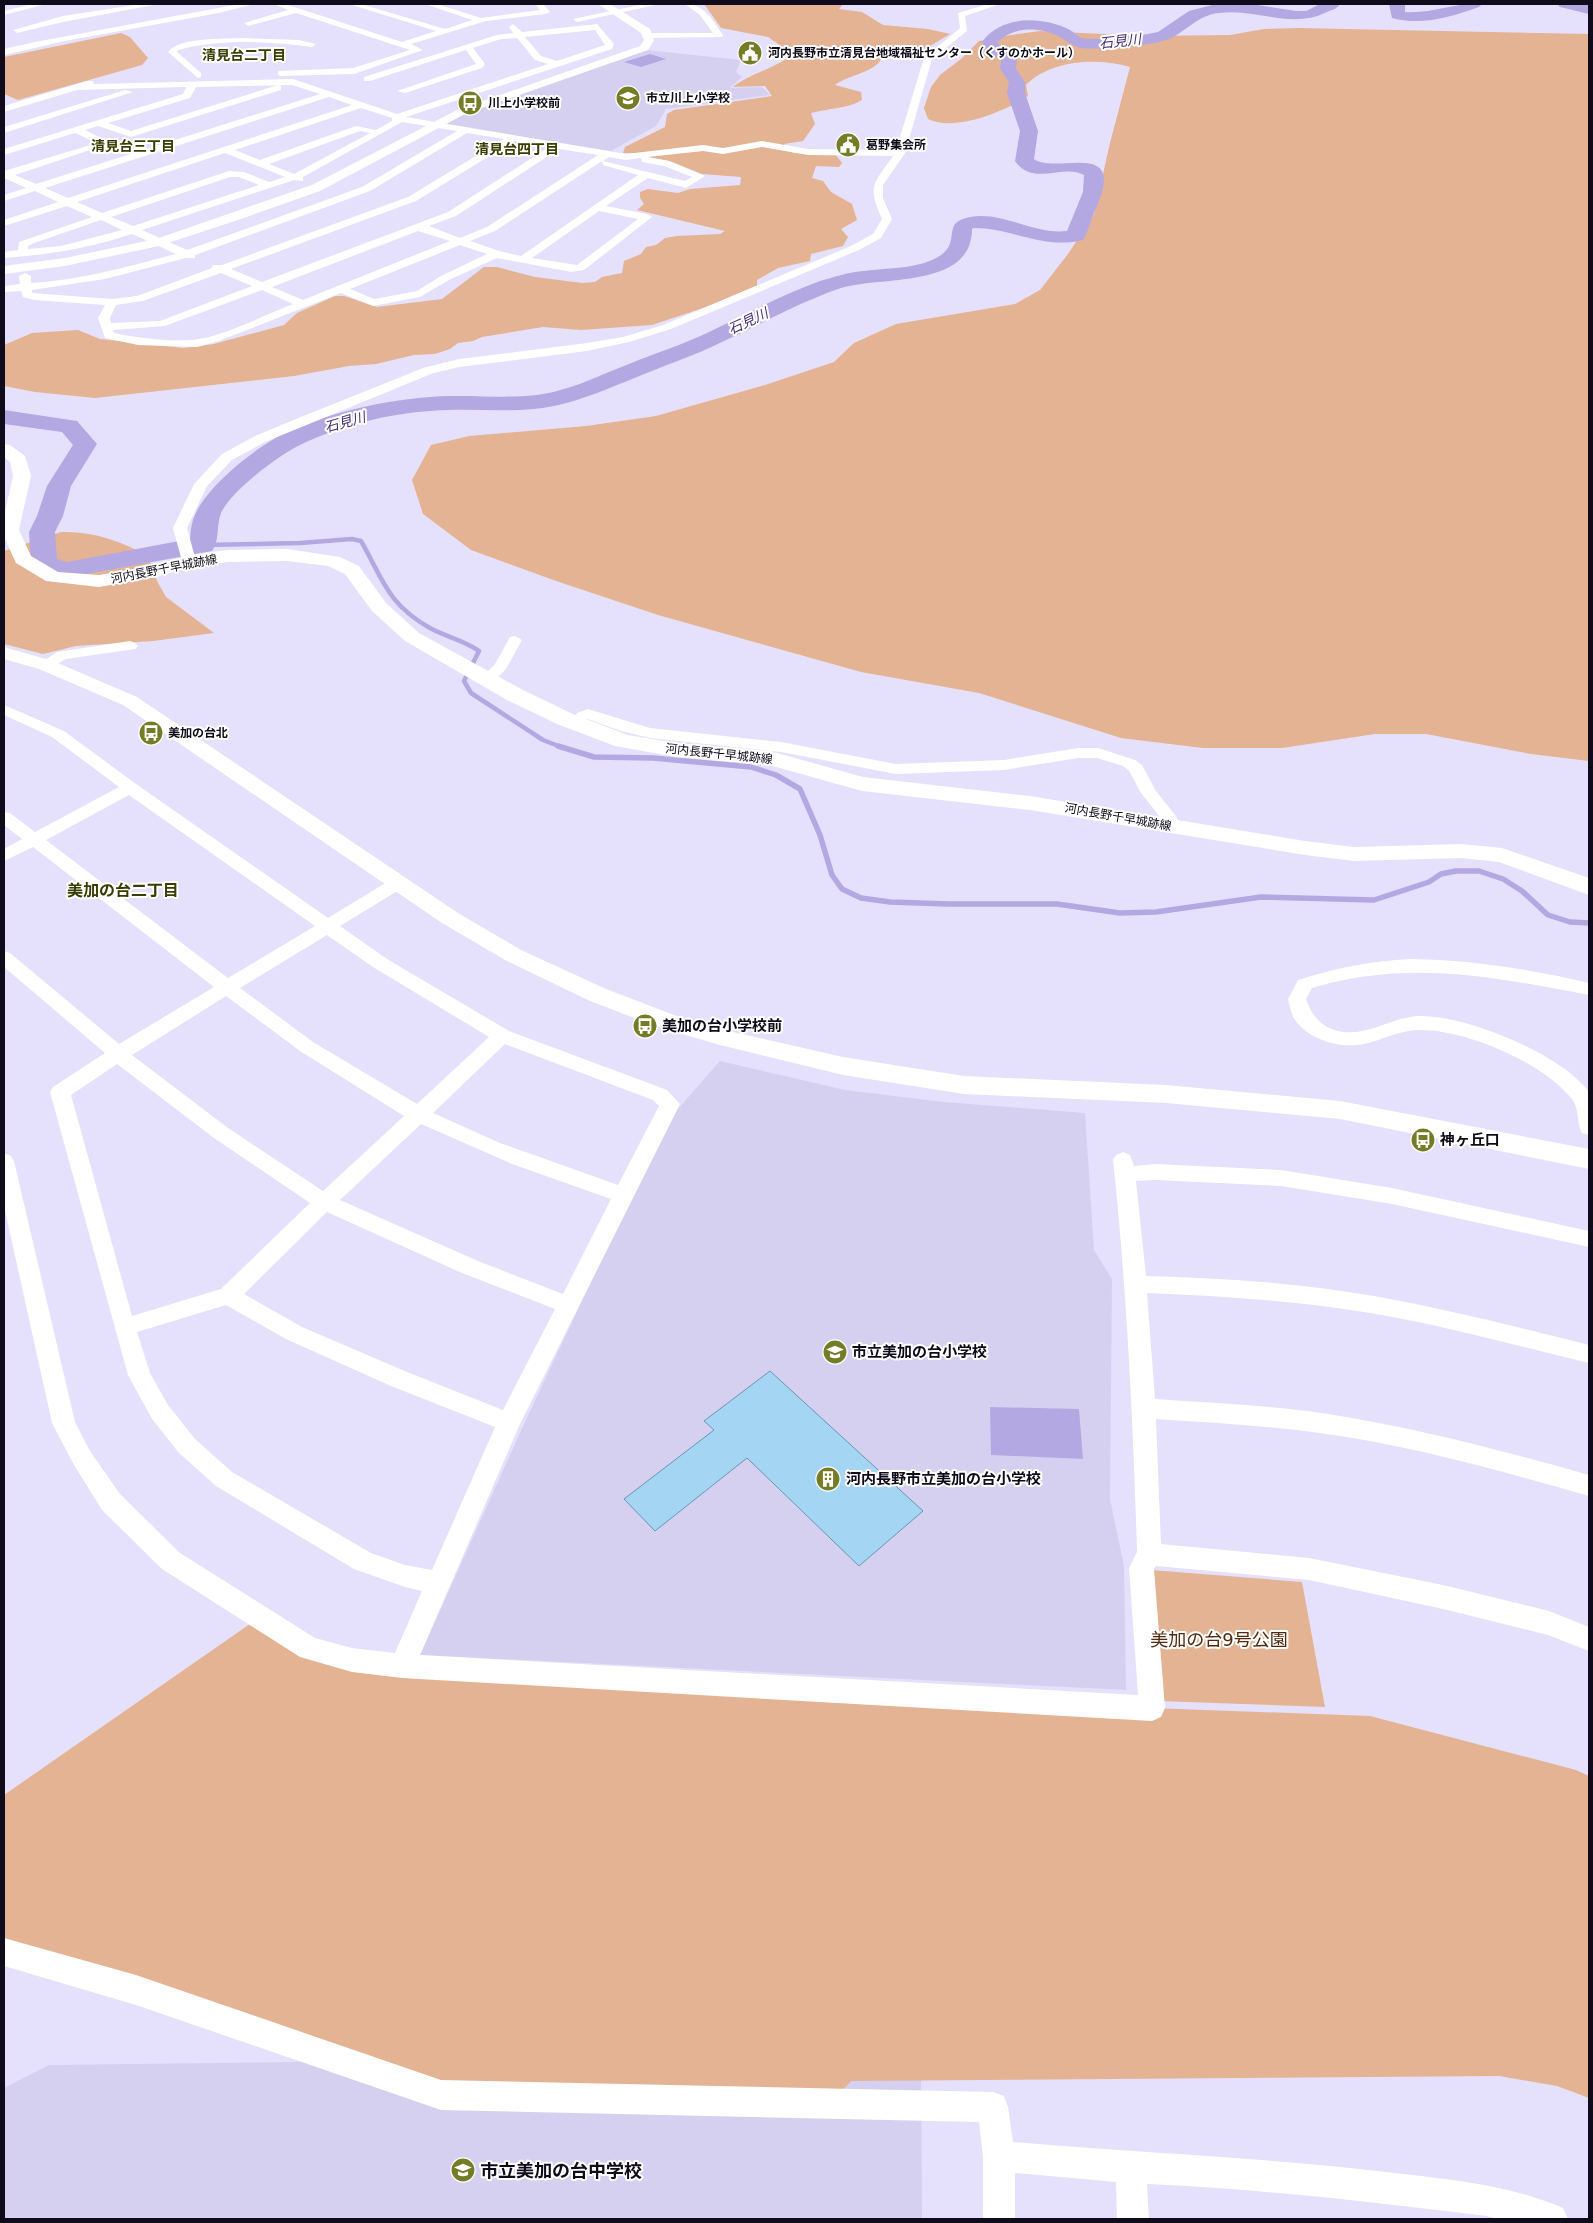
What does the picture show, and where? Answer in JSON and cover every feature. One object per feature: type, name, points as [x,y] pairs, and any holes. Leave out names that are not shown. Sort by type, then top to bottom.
[{"type":"main road","name":"河内長野千早城跡線","points":[[4,449],[19,460],[22,476],[10,530],[23,559],[53,577],[99,581],[156,571],[189,561],[258,554],[316,557],[333,561],[352,570],[379,607],[412,637],[475,674],[565,719],[623,741],[676,750],[770,758],[862,784],[1030,802],[1111,814],[1172,827],[1354,854],[1461,851],[1502,855],[1589,888]]},
{"type":"street","points":[[4,12],[42,4]]},
{"type":"street","points":[[48,42],[14,29],[155,4]]},
{"type":"street","points":[[4,52],[48,42],[199,16],[250,4]]},
{"type":"street","points":[[8,108],[107,77],[348,72],[420,50],[278,4]]},
{"type":"street","points":[[353,4],[444,31]]},
{"type":"street","points":[[429,4],[480,20]]},
{"type":"street","points":[[403,44],[480,20],[546,12],[539,4]]},
{"type":"street","points":[[4,270],[65,262],[159,242],[316,188],[366,164],[434,125],[461,112],[640,51],[646,45],[649,36],[646,31],[638,24],[603,4]]},
{"type":"street","points":[[513,26],[598,16],[656,4]]},
{"type":"street","points":[[649,36],[719,35],[703,13],[689,4]]},
{"type":"street","points":[[189,561],[180,528],[202,484],[227,457],[260,439],[427,371],[625,340],[667,327],[866,243],[877,236],[887,220],[878,198],[878,185],[900,153],[928,58],[964,29],[961,15],[996,4]]},
{"type":"street","points":[[248,24],[310,6]]},
{"type":"street","points":[[499,7],[538,58],[579,72]]},
{"type":"street","points":[[187,8],[199,16]]},
{"type":"street","points":[[367,79],[500,37],[552,35],[597,27],[609,41],[609,47],[397,117]]},
{"type":"street","points":[[4,40],[24,47]]},
{"type":"street","points":[[198,75],[172,52],[175,48],[199,44],[279,41],[312,44]]},
{"type":"street","points":[[393,88],[479,66],[481,64],[468,47]]},
{"type":"street","points":[[566,52],[580,55]]},
{"type":"street","points":[[348,72],[439,103]]},
{"type":"street","points":[[98,123],[131,134],[278,89],[281,82]]},
{"type":"street","points":[[77,87],[293,82],[397,117],[464,131],[557,146],[686,185],[700,176],[666,163],[626,157]]},
{"type":"street","points":[[4,152],[187,96],[192,85]]},
{"type":"street","points":[[4,130],[126,94],[132,86]]},
{"type":"street","points":[[4,198],[330,94]]},
{"type":"street","points":[[4,98],[15,103],[8,108]]},
{"type":"street","points":[[4,223],[361,105]]},
{"type":"street","points":[[4,174],[106,143],[80,129],[49,117],[8,108]]},
{"type":"street","points":[[4,255],[24,254],[99,242],[294,177],[310,171],[397,122],[397,117]]},
{"type":"street","points":[[161,126],[220,152],[294,177],[316,188],[414,228],[422,228],[496,254],[571,269],[580,268],[647,217],[597,208]]},
{"type":"street","points":[[259,164],[359,128],[377,132]]},
{"type":"street","points":[[4,289],[26,288],[111,274],[187,254],[366,188],[464,131]]},
{"type":"street","points":[[24,276],[27,295],[34,297],[112,302],[139,300],[412,199],[511,139]]},
{"type":"street","points":[[112,302],[104,318],[110,336],[124,340],[206,342],[491,229],[600,158],[626,157],[703,148],[723,151],[762,144],[820,152],[862,150],[900,153]]},
{"type":"street","points":[[106,327],[161,324],[452,214],[557,146]]},
{"type":"street","points":[[24,254],[23,244],[234,173],[268,185]]},
{"type":"street","points":[[4,174],[303,304]]},
{"type":"street","points":[[523,259],[646,174]]},
{"type":"street","points":[[319,206],[355,220]]},
{"type":"street","points":[[341,289],[373,303],[420,294],[445,278],[496,254]]},
{"type":"street","points":[[475,674],[501,666],[515,640]]},
{"type":"street","points":[[46,665],[54,658],[69,653],[130,646]]},
{"type":"street","points":[[4,653],[46,665],[130,701],[450,918],[513,955],[598,995],[666,1021],[720,1037],[843,1066],[964,1085],[1166,1094],[1340,1110],[1589,1159]]},
{"type":"street","points":[[4,710],[58,734],[130,788],[380,963],[502,1036],[660,1095],[670,1104],[509,1422],[402,1666]]},
{"type":"street","points":[[623,741],[615,731],[583,716],[588,714],[627,728],[650,733],[781,747],[896,769],[1004,765],[1078,753],[1098,753],[1129,763],[1136,768],[1149,792],[1168,816],[1172,827]]},
{"type":"street","points":[[4,856],[130,788]]},
{"type":"street","points":[[4,817],[226,988],[291,1036],[339,1068],[418,1114],[551,1171],[624,1196]]},
{"type":"street","points":[[398,883],[118,1054],[60,1092],[124,1327],[139,1375],[160,1412],[187,1446],[224,1479],[363,1561],[404,1576],[438,1583]]},
{"type":"street","points":[[4,957],[118,1054],[221,1133],[326,1203],[470,1267],[568,1305]]},
{"type":"street","points":[[1589,989],[1542,978],[1463,968],[1400,965],[1359,969],[1328,976],[1306,984],[1297,999],[1302,1017],[1322,1031],[1346,1039],[1372,1035],[1418,1023],[1446,1026],[1495,1041],[1552,1067],[1579,1092],[1588,1116],[1589,1128]]},
{"type":"street","points":[[124,1327],[228,1296],[298,1227],[326,1203],[502,1036]]},
{"type":"street","points":[[4,1162],[64,1423],[82,1458],[111,1502],[171,1561],[309,1648],[352,1660],[402,1666],[1152,1708],[1141,1568],[1149,1554],[1144,1408],[1124,1167],[1155,1172],[1290,1180],[1392,1196],[1589,1239]]},
{"type":"street","points":[[1135,1284],[1208,1287],[1341,1300],[1589,1354]]},
{"type":"street","points":[[228,1296],[294,1333],[399,1380],[509,1422]]},
{"type":"street","points":[[1144,1408],[1282,1418],[1392,1436],[1461,1451],[1589,1485]]},
{"type":"street","points":[[1149,1554],[1309,1569],[1443,1597],[1549,1623],[1589,1639]]},
{"type":"street","points":[[4,1952],[136,1990],[441,2095],[993,2107],[999,2156],[999,2219]]},
{"type":"street","points":[[999,2156],[1130,2168],[1231,2172],[1364,2185],[1487,2200],[1552,2219]]},
{"type":"street","points":[[1130,2168],[1134,2219]]},
{"type":"shaded area","name":"市立川上小学校","points":[[646,50],[741,60],[736,72],[742,77],[730,88],[762,87],[770,95],[666,109],[656,126],[611,151],[443,124],[463,114]]},
{"type":"shaded area","points":[[650,54],[666,59],[641,67],[624,62]]},
{"type":"shaded area","name":"市立美加の台小学校","points":[[720,1061],[845,1090],[944,1102],[1085,1113],[1094,1250],[1112,1279],[1110,1499],[1124,1566],[1126,1690],[420,1655],[524,1424],[629,1201],[677,1110]]},
{"type":"shaded area","points":[[990,1407],[1079,1409],[1083,1459],[991,1455]]},
{"type":"shaded area","name":"市立美加の台中学校","points":[[681,2057],[921,2063],[922,2219],[4,2219],[4,2088],[49,2065]]},
{"type":"green space","points":[[704,4],[843,4],[839,9],[862,12],[883,25],[928,29],[950,34],[927,48],[884,54],[881,60],[870,69],[841,81],[835,85],[861,92],[862,100],[844,107],[811,113],[815,124],[803,141],[784,144],[793,153],[835,154],[842,163],[839,167],[816,166],[812,178],[823,181],[831,192],[852,204],[857,220],[841,229],[848,237],[843,246],[811,254],[810,261],[778,268],[757,280],[757,287],[739,296],[652,325],[581,330],[543,327],[482,337],[473,341],[458,343],[450,349],[435,354],[414,355],[376,364],[349,366],[294,376],[95,398],[35,392],[4,386],[4,345],[32,333],[78,330],[100,339],[183,348],[214,344],[284,325],[297,313],[335,296],[344,296],[377,307],[442,299],[484,267],[497,267],[535,277],[582,283],[595,282],[602,277],[622,273],[624,261],[641,254],[646,247],[656,245],[665,238],[720,234],[725,231],[637,210],[644,204],[640,198],[640,192],[648,189],[678,193],[690,189],[740,185],[741,177],[702,174],[670,161],[651,158],[638,153],[623,153],[625,147],[665,127],[667,114],[674,110],[772,96],[765,86],[733,87],[748,77],[782,62],[796,51],[781,46],[768,37],[721,28]]},
{"type":"green space","points":[[1299,28],[1589,34],[1589,761],[1531,754],[1426,734],[1375,734],[1282,748],[1203,748],[1121,738],[979,693],[861,672],[658,615],[471,550],[423,514],[412,480],[431,445],[469,436],[586,426],[656,416],[765,385],[834,362],[854,343],[896,324],[1015,304],[1040,290],[1068,254],[1094,214],[1130,67],[1104,62],[1075,63],[1061,66],[1048,70],[1026,85],[1028,96],[993,114],[966,122],[939,122],[928,119],[924,108],[931,87],[940,75],[961,59],[979,41],[1040,31],[1144,36],[1230,35],[1264,29]]},
{"type":"green space","points":[[121,33],[130,37],[148,58],[142,65],[18,100],[4,94],[4,57]]},
{"type":"green space","points":[[61,532],[84,533],[106,538],[148,556],[157,581],[166,597],[214,633],[153,641],[76,646],[43,654],[4,644],[4,551]]},
{"type":"green space","name":"美加の台9号公園","points":[[1151,1570],[1302,1582],[1325,1707],[1159,1701]]},
{"type":"green space","points":[[260,1617],[309,1648],[1152,1708],[1370,1716],[1576,1770],[1589,1776],[1589,2098],[1557,2086],[1499,2076],[851,2081],[839,2094],[441,2095],[136,1990],[4,1952],[4,1795]]},
{"type":"building","name":"河内長野市立美加の台小学校","points":[[770,1371],[923,1511],[859,1566],[747,1458],[655,1531],[624,1499],[714,1430],[704,1421]]},
{"type":"waterway","name":"石見川","points":[[4,417],[69,426],[85,444],[59,486],[50,516],[42,532],[44,563],[65,570],[203,545],[206,519],[210,509],[217,500],[264,456],[292,439],[310,432],[351,418],[413,406],[446,403],[539,402],[573,394],[703,343],[779,306],[846,280],[921,270],[939,265],[954,257],[962,244],[962,226],[972,222],[984,222],[1047,236],[1062,238],[1076,236],[1080,220],[1094,186],[1093,173],[1077,167],[1040,169],[1024,161],[1029,131],[1016,93],[1017,82],[1008,69],[1009,58],[993,49],[990,42],[998,33],[1010,27],[1038,25],[1064,33],[1075,41],[1082,43],[1148,39],[1164,35],[1195,14],[1218,8],[1243,7],[1296,16],[1309,15],[1332,4]]},
{"type":"waterway","name":"石見川","points":[[1397,4],[1398,15],[1407,17],[1446,13],[1474,4]]},
{"type":"waterway","name":"石見川","points":[[1565,4],[1589,9]]},
{"type":"waterway","points":[[203,545],[300,543],[352,539],[361,541],[381,579],[404,610],[430,628],[479,651],[464,681],[471,693],[543,740],[560,747]]},
{"type":"waterway","points":[[560,747],[594,757],[653,758],[751,767],[776,775],[800,789],[820,835],[832,875],[842,889],[861,898],[890,902],[948,904],[1057,904],[1120,913],[1156,912],[1261,897],[1374,900],[1429,882],[1441,874],[1456,871],[1479,871],[1503,879],[1522,891],[1548,915],[1570,922],[1589,923]]},
{"type":"place","name":"河内長野市立清見台地域福祉センター（くすのかホール）","points":[[750,53]]},
{"type":"place","name":"市立川上小学校","points":[[628,98]]},
{"type":"place","name":"川上小学校前","points":[[470,103]]},
{"type":"place","name":"葛野集会所","points":[[848,145]]},
{"type":"place","name":"美加の台北","points":[[151,733]]},
{"type":"place","name":"美加の台小学校前","points":[[645,1026]]},
{"type":"place","name":"神ヶ丘口","points":[[1423,1140]]},
{"type":"place","name":"市立美加の台小学校","points":[[835,1352]]},
{"type":"place","name":"河内長野市立美加の台小学校","points":[[828,1479]]},
{"type":"place","name":"市立美加の台中学校","points":[[463,2170]]},
{"type":"district","name":"清見台二丁目","points":[[244,55]]},
{"type":"district","name":"清見台三丁目","points":[[133,146]]},
{"type":"district","name":"清見台四丁目","points":[[517,149]]},
{"type":"district","name":"美加の台二丁目","points":[[123,890]]}]
